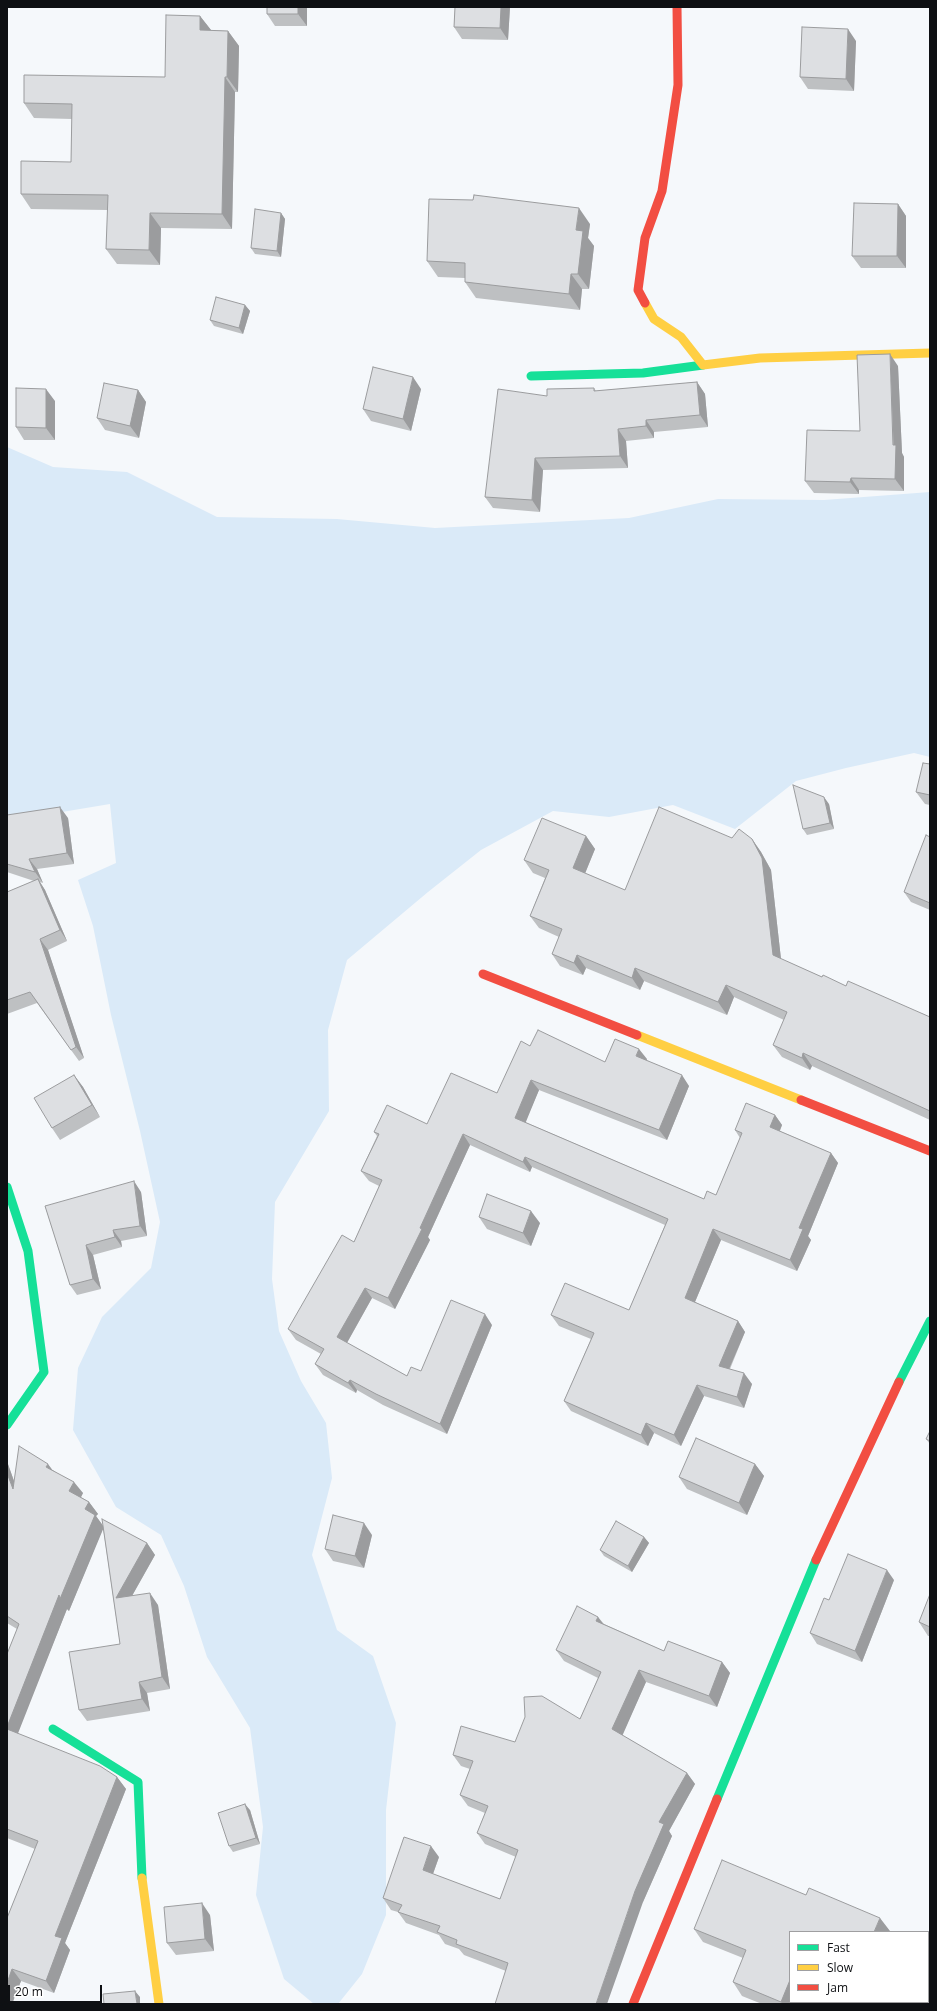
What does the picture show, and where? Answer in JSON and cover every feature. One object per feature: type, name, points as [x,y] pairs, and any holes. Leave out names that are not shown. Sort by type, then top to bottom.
[{"type":"street","points":[[677,7],[678,85],[662,191],[645,238],[638,290],[654,319],[681,337],[703,365]]},
{"type":"street","points":[[531,376],[643,372],[760,358],[930,353]]},
{"type":"street","points":[[483,974],[930,1151]]},
{"type":"street","points":[[7,1187],[28,1251],[44,1372],[7,1425]]},
{"type":"street","points":[[633,2004],[811,1572],[889,1401],[930,1321]]},
{"type":"street","points":[[52,1728],[138,1782],[142,1886],[159,2004]]},
{"type":"shaded area","points":[[7,447],[53,467],[127,472],[217,517],[337,519],[435,528],[629,518],[718,499],[824,500],[930,492],[930,757],[914,753],[796,781],[735,829],[673,805],[609,817],[553,811],[481,850],[347,960],[328,1030],[329,1111],[275,1202],[272,1279],[279,1331],[301,1381],[326,1423],[332,1478],[312,1555],[337,1630],[373,1656],[396,1723],[386,1810],[386,1915],[362,1974],[338,2004],[314,2004],[284,1979],[256,1895],[263,1827],[250,1728],[207,1657],[184,1586],[161,1535],[116,1507],[73,1430],[78,1368],[102,1317],[151,1268],[160,1222],[140,1131],[111,1015],[93,926],[78,880],[116,863],[110,804],[50,814],[7,815]]},
{"type":"building","points":[[267,7],[298,7],[298,14],[267,14]]},
{"type":"building","points":[[455,7],[501,7],[500,28],[454,27]]},
{"type":"building","points":[[166,15],[200,16],[200,30],[228,31],[227,77],[225,77],[222,214],[150,213],[149,250],[106,249],[108,195],[21,194],[21,161],[71,162],[72,104],[24,103],[24,75],[165,77]]},
{"type":"building","points":[[802,27],[848,29],[846,79],[800,77]]},
{"type":"building","points":[[474,195],[579,208],[576,230],[583,231],[578,274],[571,274],[569,294],[465,282],[465,263],[427,261],[429,199],[473,200]]},
{"type":"building","points":[[854,203],[898,204],[897,256],[852,256]]},
{"type":"building","points":[[255,209],[281,213],[277,251],[251,248]]},
{"type":"building","points":[[216,297],[245,305],[239,328],[210,320]]},
{"type":"building","points":[[890,354],[893,445],[896,445],[895,479],[851,478],[850,482],[805,481],[807,430],[860,431],[857,355]]},
{"type":"building","points":[[373,367],[413,377],[403,419],[363,409]]},
{"type":"building","points":[[697,382],[700,415],[646,420],[646,426],[618,429],[620,456],[535,458],[532,500],[485,497],[498,389],[547,396],[547,389],[594,388],[594,391]]},
{"type":"building","points":[[104,383],[138,390],[130,426],[97,418]]},
{"type":"building","points":[[16,388],[46,389],[46,428],[16,427]]},
{"type":"building","points":[[923,763],[930,764],[930,795],[916,792]]},
{"type":"building","points":[[793,785],[824,797],[830,823],[803,829]]},
{"type":"building","points":[[60,807],[67,853],[29,859],[35,872],[7,864],[7,815]]},
{"type":"building","points":[[659,807],[732,838],[739,829],[752,839],[762,858],[773,955],[846,986],[848,981],[930,1017],[930,1111],[803,1053],[802,1058],[773,1045],[787,1012],[726,985],[718,1002],[635,968],[632,978],[577,955],[574,963],[552,954],[562,929],[530,916],[549,870],[524,860],[542,818],[586,836],[573,868],[625,890]]},
{"type":"building","points":[[926,835],[930,837],[930,903],[904,892]]},
{"type":"building","points":[[38,879],[60,930],[40,939],[76,1047],[71,1050],[30,992],[7,1000],[7,892]]},
{"type":"building","points":[[538,1030],[605,1062],[615,1039],[639,1049],[636,1056],[682,1075],[659,1130],[531,1080],[515,1118],[704,1199],[707,1191],[716,1195],[742,1133],[735,1130],[746,1103],[775,1115],[770,1127],[831,1153],[799,1228],[803,1229],[790,1260],[713,1229],[685,1298],[738,1321],[719,1366],[744,1373],[737,1397],[697,1385],[674,1435],[646,1423],[641,1435],[564,1401],[594,1333],[551,1315],[565,1283],[629,1310],[668,1219],[525,1157],[523,1162],[463,1134],[420,1228],[422,1229],[388,1298],[365,1288],[337,1337],[407,1376],[411,1367],[421,1371],[451,1300],[485,1314],[440,1424],[350,1380],[348,1383],[315,1364],[324,1349],[288,1329],[342,1235],[354,1242],[382,1180],[361,1171],[379,1134],[374,1132],[387,1105],[427,1124],[451,1073],[497,1093],[521,1041],[530,1046]]},
{"type":"building","points":[[74,1075],[92,1105],[52,1128],[34,1098]]},
{"type":"building","points":[[134,1181],[140,1226],[113,1230],[115,1237],[86,1245],[93,1279],[70,1285],[45,1206]]},
{"type":"building","points":[[487,1194],[531,1211],[523,1233],[479,1217]]},
{"type":"building","points":[[930,1431],[930,1441],[926,1439]]},
{"type":"building","points":[[696,1438],[755,1464],[739,1503],[679,1477]]},
{"type":"building","points":[[19,1446],[48,1464],[46,1467],[74,1482],[69,1491],[89,1502],[85,1509],[95,1515],[60,1599],[59,1595],[7,1727],[7,1654],[19,1624],[7,1616],[7,1473],[13,1489]]},
{"type":"building","points":[[333,1515],[364,1523],[355,1556],[325,1549]]},
{"type":"building","points":[[102,1519],[147,1543],[116,1598],[150,1593],[162,1677],[139,1682],[142,1699],[79,1710],[69,1652],[120,1644]]},
{"type":"building","points":[[616,1521],[644,1537],[628,1566],[600,1550]]},
{"type":"building","points":[[848,1554],[887,1570],[855,1651],[810,1633],[824,1598],[829,1600]]},
{"type":"building","points":[[930,1594],[930,1627],[919,1622]]},
{"type":"building","points":[[577,1606],[598,1617],[596,1621],[664,1651],[668,1641],[722,1662],[709,1696],[639,1670],[612,1729],[687,1773],[659,1822],[664,1824],[635,1891],[596,2004],[495,2004],[508,1963],[456,1944],[457,1940],[437,1932],[440,1926],[398,1912],[402,1905],[383,1898],[404,1837],[431,1846],[423,1870],[500,1899],[518,1850],[477,1833],[488,1806],[460,1795],[473,1761],[453,1755],[461,1726],[515,1742],[525,1717],[524,1697],[542,1696],[580,1719],[601,1672],[556,1650]]},
{"type":"building","points":[[7,1729],[100,1766],[117,1777],[55,1936],[62,1938],[46,1981],[12,1969],[7,1983],[7,1918],[38,1841],[7,1829]]},
{"type":"building","points":[[245,1804],[256,1838],[229,1846],[218,1813]]},
{"type":"building","points":[[722,1860],[806,1895],[809,1888],[880,1918],[874,1931],[789,1931],[789,1982],[781,2002],[733,1982],[746,1950],[694,1929]]},
{"type":"building","points":[[202,1903],[205,1939],[167,1943],[164,1907]]},
{"type":"building","points":[[930,1954],[930,2004],[853,2004],[929,2003]]},
{"type":"building","points":[[135,1991],[137,2004],[104,2004],[103,1994]]},
{"type":"traffic: fast","points":[[531,376],[643,373],[703,365]]},
{"type":"traffic: fast","points":[[7,1187],[28,1251],[44,1372],[7,1425]]},
{"type":"traffic: fast","points":[[899,1382],[930,1321]]},
{"type":"traffic: fast","points":[[717,1799],[816,1560]]},
{"type":"traffic: fast","points":[[53,1729],[138,1782],[142,1878]]},
{"type":"traffic: slow","points":[[645,303],[654,319],[681,337],[703,365]]},
{"type":"traffic: slow","points":[[703,365],[760,358],[930,353]]},
{"type":"traffic: slow","points":[[637,1035],[801,1100]]},
{"type":"traffic: slow","points":[[142,1878],[159,2004]]},
{"type":"traffic: jam","points":[[645,303],[638,290],[645,238],[662,191],[678,85],[677,7]]},
{"type":"traffic: jam","points":[[483,974],[637,1035]]},
{"type":"traffic: jam","points":[[801,1100],[930,1151]]},
{"type":"traffic: jam","points":[[816,1560],[899,1382]]},
{"type":"traffic: jam","points":[[633,2004],[717,1799]]}]
